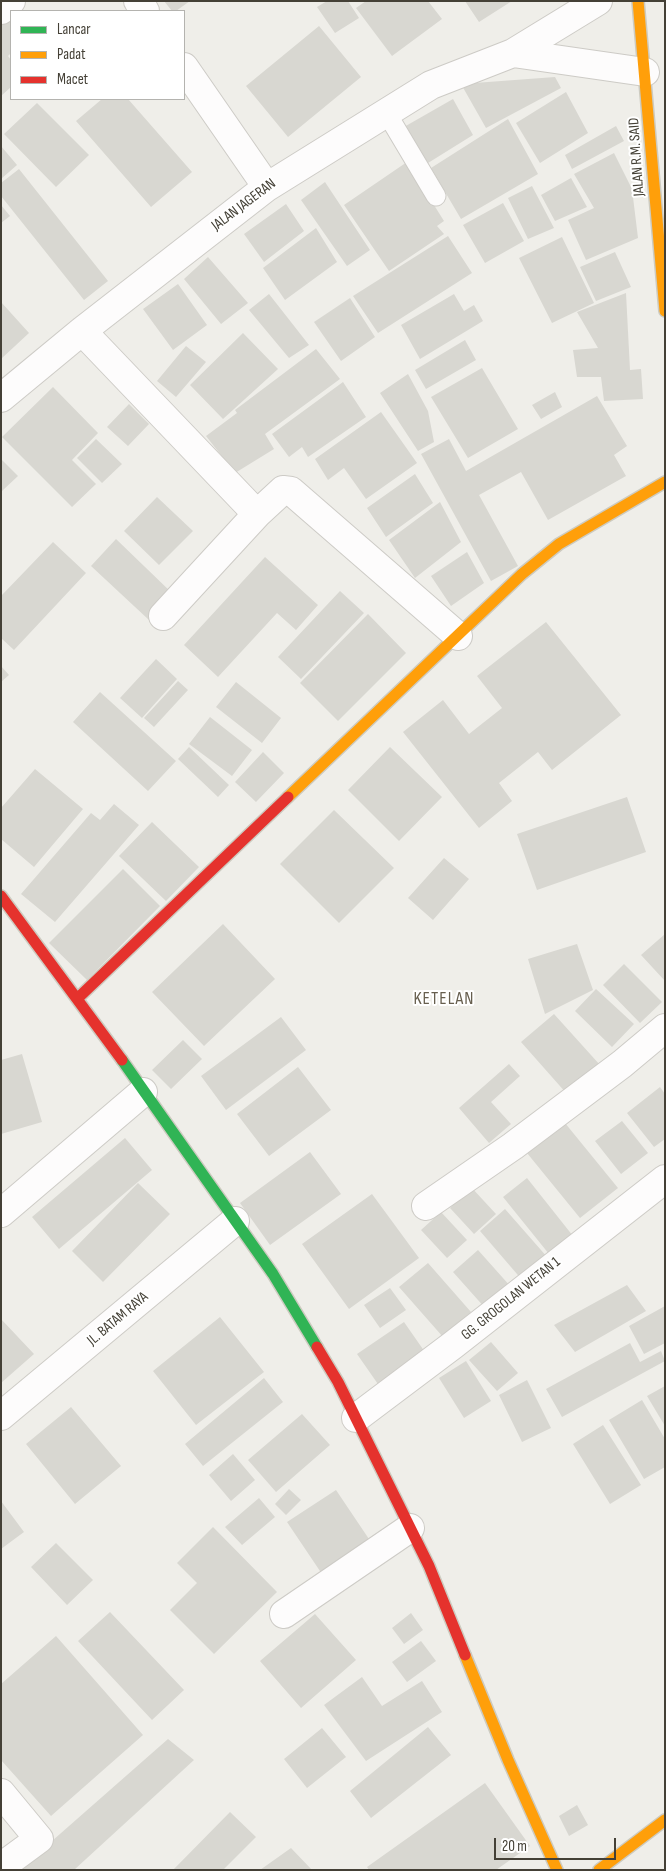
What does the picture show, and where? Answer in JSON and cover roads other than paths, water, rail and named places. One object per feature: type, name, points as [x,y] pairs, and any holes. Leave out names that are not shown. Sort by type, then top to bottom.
[{"type":"street","points":[[1,10],[11,1]]},
{"type":"street","name":"JALAN JAGERAN","points":[[1,398],[82,331],[267,186],[431,85],[513,53],[598,1]]},
{"type":"street","name":"JALAN R.M. SAID","points":[[638,1],[660,199],[665,311]]},
{"type":"street","name":"JALAN JAGERAN","points":[[513,53],[646,72]]},
{"type":"street","points":[[185,68],[267,186]]},
{"type":"street","points":[[82,331],[257,514]]},
{"type":"street","points":[[78,998],[522,574],[559,544],[665,482]]},
{"type":"street","points":[[163,616],[257,514],[283,490],[291,491],[458,636]]},
{"type":"street","points":[[1,896],[78,998],[273,1274],[306,1326],[356,1418],[429,1566],[508,1760],[557,1870]]},
{"type":"street","points":[[426,1206],[513,1146],[622,1064],[665,1028]]},
{"type":"street","points":[[1,1213],[143,1092]]},
{"type":"street","name":"GG. GROGOLAN WETAN 1","points":[[356,1418],[454,1345],[665,1179]]},
{"type":"street","name":"JL. BATAM RAYA","points":[[1,1416],[235,1221]]},
{"type":"street","points":[[284,1614],[410,1528]]},
{"type":"street","points":[[1,1793],[39,1839],[1,1867]]},
{"type":"street","points":[[599,1870],[665,1820]]},
{"type":"lane","points":[[386,112],[436,196]]},
{"type":"district","name":"KETELAN","points":[[444,999]]}]
